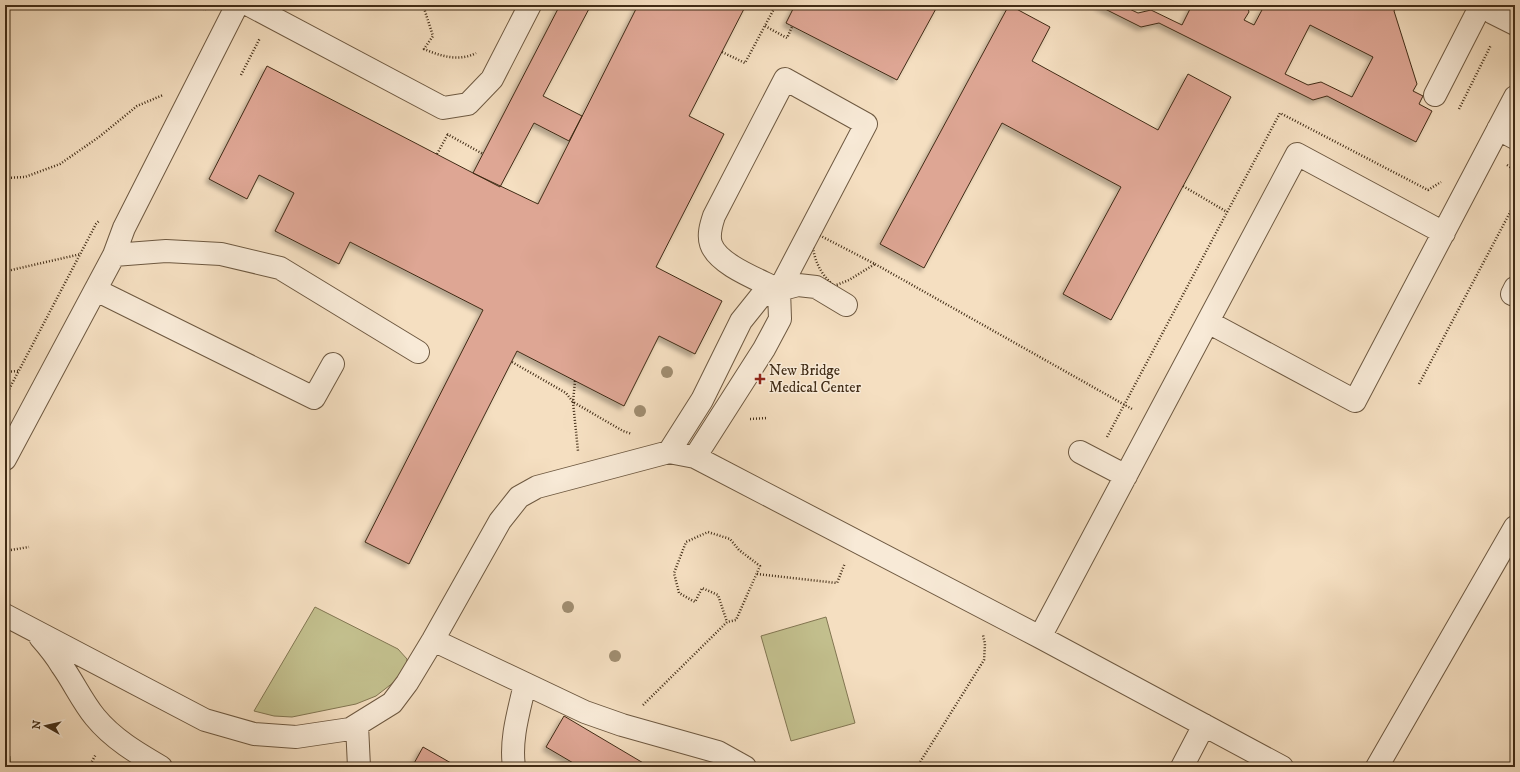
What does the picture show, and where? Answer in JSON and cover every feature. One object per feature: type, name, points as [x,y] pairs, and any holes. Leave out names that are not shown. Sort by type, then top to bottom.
[{"type":"lane","points":[[5,459],[114,255],[124,228],[237,5]]},
{"type":"lane","points":[[249,5],[443,108],[468,104],[492,79],[530,5]]},
{"type":"lane","points":[[1435,95],[1481,5]]},
{"type":"lane","points":[[1485,5],[1493,13],[1515,24]]},
{"type":"lane","points":[[695,457],[764,349],[780,319],[779,290],[866,124],[785,79],[714,216],[709,233],[711,245],[726,263],[779,290]]},
{"type":"lane","points":[[1208,322],[1355,401],[1464,194],[1506,134],[1515,97]]},
{"type":"lane","points":[[1040,638],[1297,154],[1444,233]]},
{"type":"lane","points":[[114,255],[166,251],[221,254],[280,268],[418,352]]},
{"type":"lane","points":[[669,452],[702,400],[741,321],[761,296],[798,285],[816,287],[846,305]]},
{"type":"lane","points":[[1515,288],[1512,294],[1515,295]]},
{"type":"lane","points":[[96,290],[314,398],[333,364]]},
{"type":"lane","points":[[5,615],[205,720],[254,734],[296,737],[350,729],[392,703],[407,683],[500,521],[519,497],[536,487],[669,452],[695,457],[1282,767]]},
{"type":"lane","points":[[1080,452],[1126,476]]},
{"type":"lane","points":[[1377,767],[1515,527]]},
{"type":"lane","points":[[34,630],[63,667],[73,686],[95,716],[109,732],[137,754],[161,767]]},
{"type":"lane","points":[[433,640],[585,712],[622,725],[718,752],[745,767]]},
{"type":"lane","points":[[514,767],[512,758],[514,735],[525,684]]},
{"type":"lane","points":[[357,725],[359,767]]},
{"type":"lane","points":[[1182,767],[1204,725]]},
{"type":"path","points":[[423,5],[433,36],[424,49],[439,56],[457,58],[474,54],[479,51]]},
{"type":"path","points":[[722,52],[745,63],[776,5]]},
{"type":"path","points":[[765,26],[787,38],[792,26]]},
{"type":"path","points":[[241,75],[263,33]]},
{"type":"path","points":[[1459,109],[1492,42]]},
{"type":"path","points":[[5,178],[25,176],[60,164],[99,137],[137,106],[162,95],[188,102]]},
{"type":"path","points":[[1105,440],[1280,113],[1428,190],[1440,182],[1464,194]]},
{"type":"path","points":[[437,154],[448,134]]},
{"type":"path","points":[[1183,186],[1227,212]]},
{"type":"path","points":[[1419,384],[1515,203]]},
{"type":"path","points":[[875,264],[849,280],[834,286],[823,275],[814,253],[812,240],[817,234],[875,264],[1137,412]]},
{"type":"path","points":[[5,271],[7,272],[81,253]]},
{"type":"path","points":[[512,362],[566,393],[573,402],[622,431],[637,435]]},
{"type":"path","points":[[5,372],[19,370]]},
{"type":"path","points":[[575,381],[573,402],[579,452]]},
{"type":"path","points":[[622,725],[728,622],[736,620],[757,574],[760,566],[739,550],[730,539],[708,532],[686,542],[674,573],[679,593],[695,602],[702,588],[718,594],[728,622]]},
{"type":"path","points":[[5,551],[29,547]]},
{"type":"path","points":[[757,574],[837,583],[846,562]]},
{"type":"path","points":[[918,767],[984,660],[985,644],[982,630]]},
{"type":"shaded area","points":[[315,607],[398,649],[407,659],[406,670],[394,682],[376,696],[356,704],[292,717],[274,716],[254,711]]},
{"type":"shaded area","points":[[826,617],[855,723],[791,741],[761,636]]},
{"type":"shaded area","points":[[5,753],[10,756],[11,767],[5,767]]},
{"type":"building","points":[[560,5],[591,5],[543,96],[582,116],[569,141],[534,123],[500,187],[473,173]]},
{"type":"building","points":[[638,5],[746,5],[689,116],[724,134],[656,267],[722,301],[695,354],[659,336],[624,406],[517,351],[409,564],[365,542],[483,310],[350,242],[339,264],[275,231],[294,193],[259,175],[247,199],[209,179],[267,66],[473,173],[538,204]]},
{"type":"building","points":[[795,5],[938,5],[897,80],[786,23]]},
{"type":"building","points":[[1009,5],[1050,27],[1032,61],[1158,130],[1188,74],[1231,97],[1111,320],[1063,294],[1121,187],[1002,123],[924,268],[880,244]]},
{"type":"building","points":[[1097,5],[1121,5],[1138,13],[1151,10],[1182,25],[1192,5],[1247,5],[1249,12],[1244,20],[1254,25],[1263,8],[1274,5],[1397,5],[1394,11],[1417,84],[1413,91],[1423,96],[1419,104],[1432,111],[1416,142],[1327,96],[1313,100],[1159,23],[1141,27]],"holes":[[[1310,25],[1373,57],[1352,97],[1321,82],[1308,85],[1285,74]]]},
{"type":"building","points":[[564,716],[650,767],[580,767],[546,747]]},
{"type":"building","points":[[423,747],[458,767],[412,767]]},
{"type":"place","name":"New Bridge Medical Center","points":[[760,379]]}]
